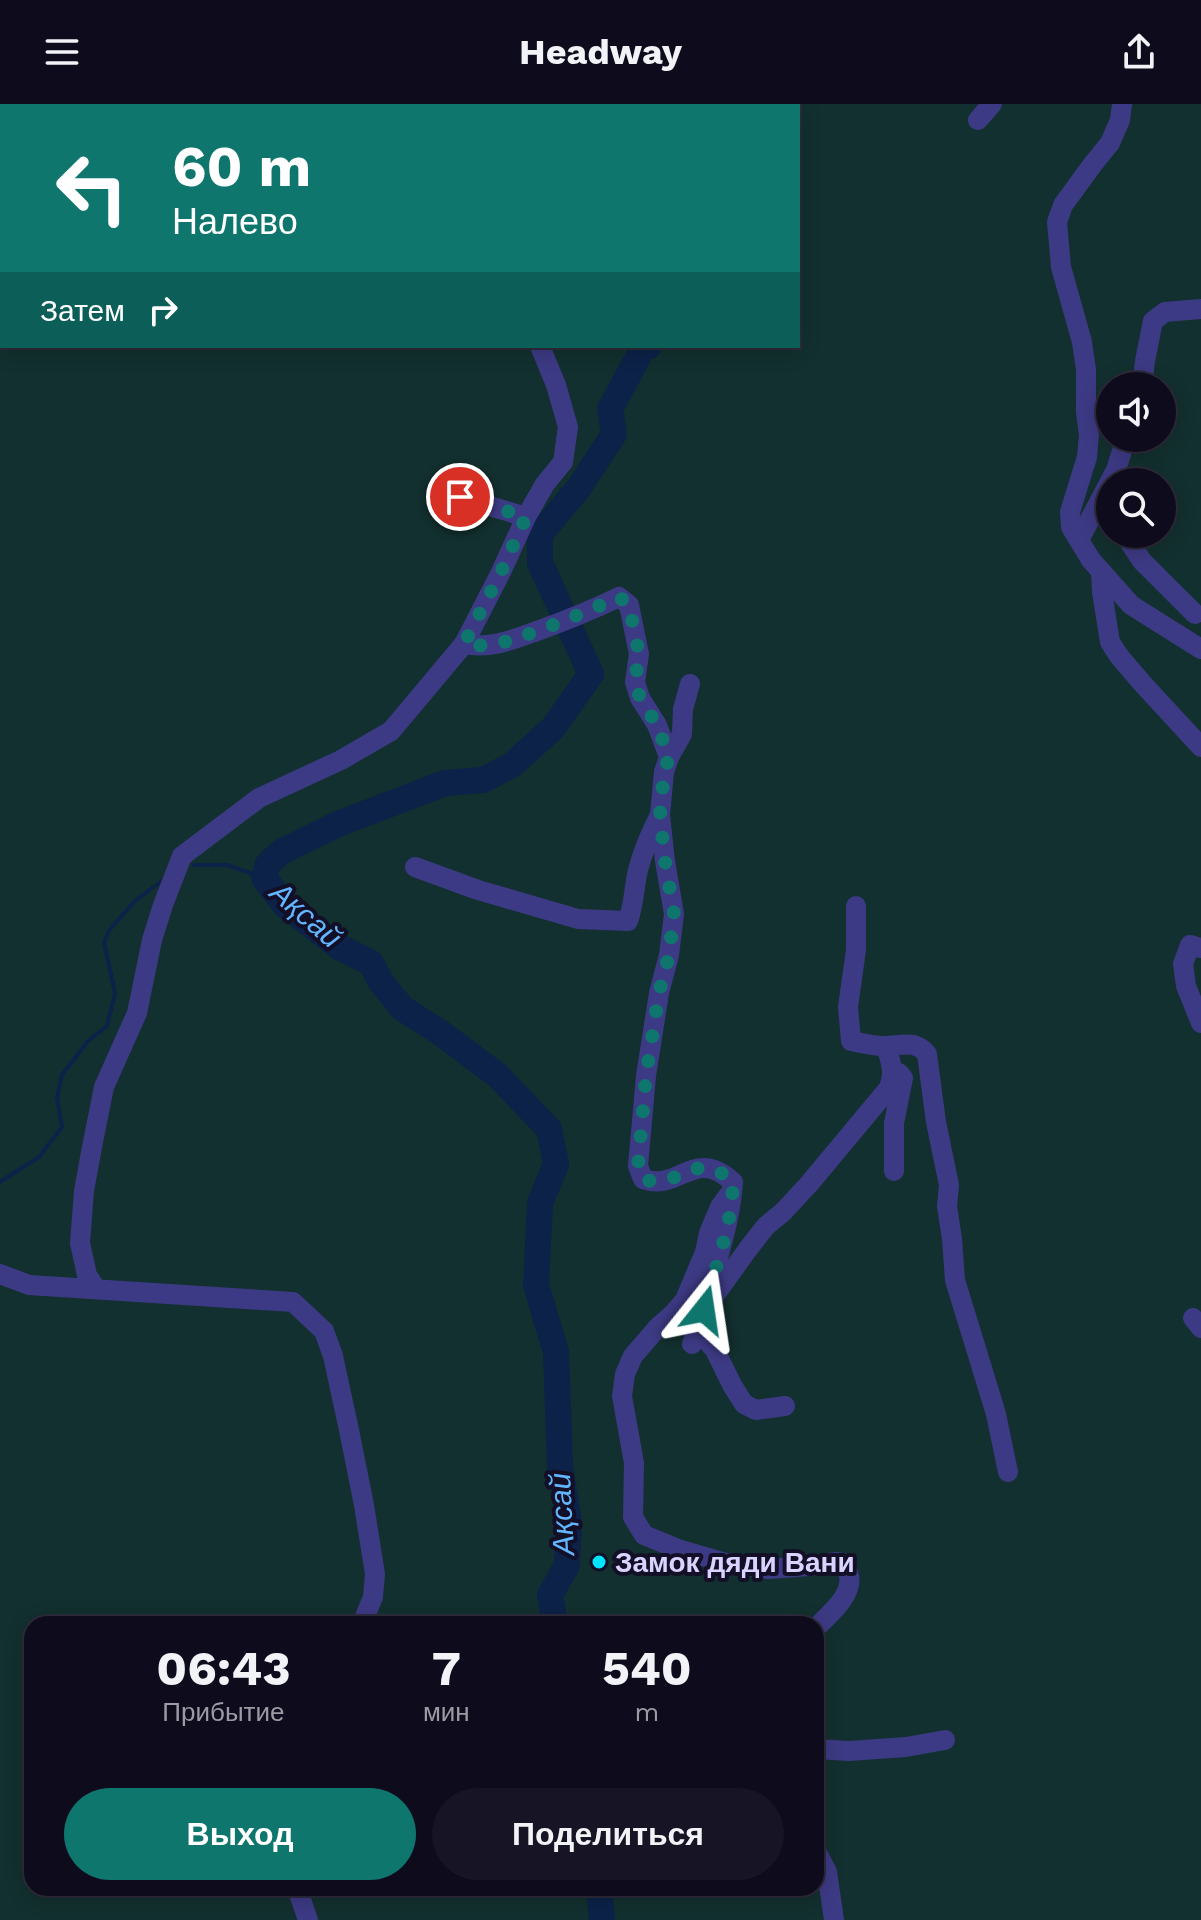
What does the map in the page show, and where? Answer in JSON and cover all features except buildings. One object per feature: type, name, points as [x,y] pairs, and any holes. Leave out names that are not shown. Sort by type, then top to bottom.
[{"type":"street","points":[[978,120],[992,104]]},
{"type":"street","points":[[1122,104],[1120,120],[1110,143],[1063,205],[1057,222],[1061,267],[1082,342],[1089,435],[1087,457],[1070,512],[1071,527],[1091,560],[1131,605],[1201,649]]},
{"type":"street","points":[[1144,372],[1153,321],[1165,312],[1201,309]]},
{"type":"street","points":[[96,1289],[87,1275],[80,1243],[84,1191],[104,1087],[137,1013],[152,940],[182,856],[259,798],[341,760],[391,731],[464,644],[526,517],[545,484],[563,462],[568,427],[541,348]]},
{"type":"street","points":[[460,497],[526,517]]},
{"type":"street","points":[[1079,540],[1096,514]]},
{"type":"street","points":[[1133,548],[1142,561],[1195,614]]},
{"type":"street","points":[[1101,571],[1110,642],[1142,683],[1201,747]]},
{"type":"street","points":[[464,644],[480,647],[505,643],[619,597],[629,605],[639,654],[635,682],[669,757]]},
{"type":"street","points":[[690,684],[683,709],[682,734],[664,772],[660,815],[674,914],[646,1076],[638,1166],[643,1179],[652,1182],[703,1166],[723,1172],[733,1182],[727,1230],[698,1328]]},
{"type":"street","points":[[415,867],[478,890],[578,919],[628,921],[639,865],[660,815]]},
{"type":"street","points":[[856,906],[856,950],[848,1007],[851,1041],[886,1046],[912,1044],[921,1047],[927,1054],[949,1185],[947,1206],[955,1280],[996,1414],[1008,1472]]},
{"type":"street","points":[[1201,948],[1190,945],[1183,964],[1186,986],[1201,1023]]},
{"type":"street","points":[[698,1328],[766,1226],[809,1184],[889,1088],[893,1076],[886,1046]]},
{"type":"street","points":[[892,1068],[903,1078],[894,1123],[894,1171]]},
{"type":"street","points":[[733,1190],[720,1207],[685,1300],[633,1356],[625,1374],[622,1396],[634,1463],[633,1517],[644,1535],[726,1563],[768,1569],[843,1563],[849,1577],[848,1590],[824,1620]]},
{"type":"street","points":[[0,1274],[29,1285],[293,1302],[324,1331],[333,1356],[349,1430],[375,1574],[373,1597],[365,1616]]},
{"type":"street","points":[[698,1328],[715,1350],[744,1404],[756,1410],[785,1406]]},
{"type":"street","points":[[824,1749],[906,1747],[945,1740]]},
{"type":"street","points":[[824,1866],[834,1920]]},
{"type":"street","points":[[300,1896],[308,1920]]},
{"type":"green space","points":[[800,104],[1201,104],[1201,1920],[0,1920],[0,348],[800,348]]},
{"type":"waterway","name":"Ақсай","points":[[554,1616],[550,1595],[567,1565],[569,1522],[560,1466],[556,1352],[536,1285],[540,1203],[556,1164],[549,1129],[497,1075],[402,1008],[381,982],[371,963],[339,947],[285,905],[264,878],[268,864],[281,852],[338,824],[445,783],[483,780],[512,765],[553,728],[591,674],[540,563],[540,534],[578,489],[614,434],[610,409],[643,348]]},
{"type":"waterway","points":[[194,865],[227,865],[264,878]]},
{"type":"waterway","points":[[0,1182],[39,1157],[62,1127],[57,1097],[62,1075],[88,1041],[107,1026],[115,993],[104,942],[110,929],[135,901],[163,880]]},
{"type":"waterway","name":"Ақсай","points":[[600,1896],[602,1920]]},
{"type":"place","name":"Замок дяди Вани","points":[[599,1562]]},
{"type":"route","points":[[460,497],[526,517],[464,644],[480,647],[505,643],[560,624],[619,597],[629,605],[639,654],[635,682],[669,757],[664,772],[660,815],[674,914],[646,1076],[638,1166],[643,1179],[652,1182],[703,1166],[723,1172],[733,1182],[727,1230],[704,1310]]}]
